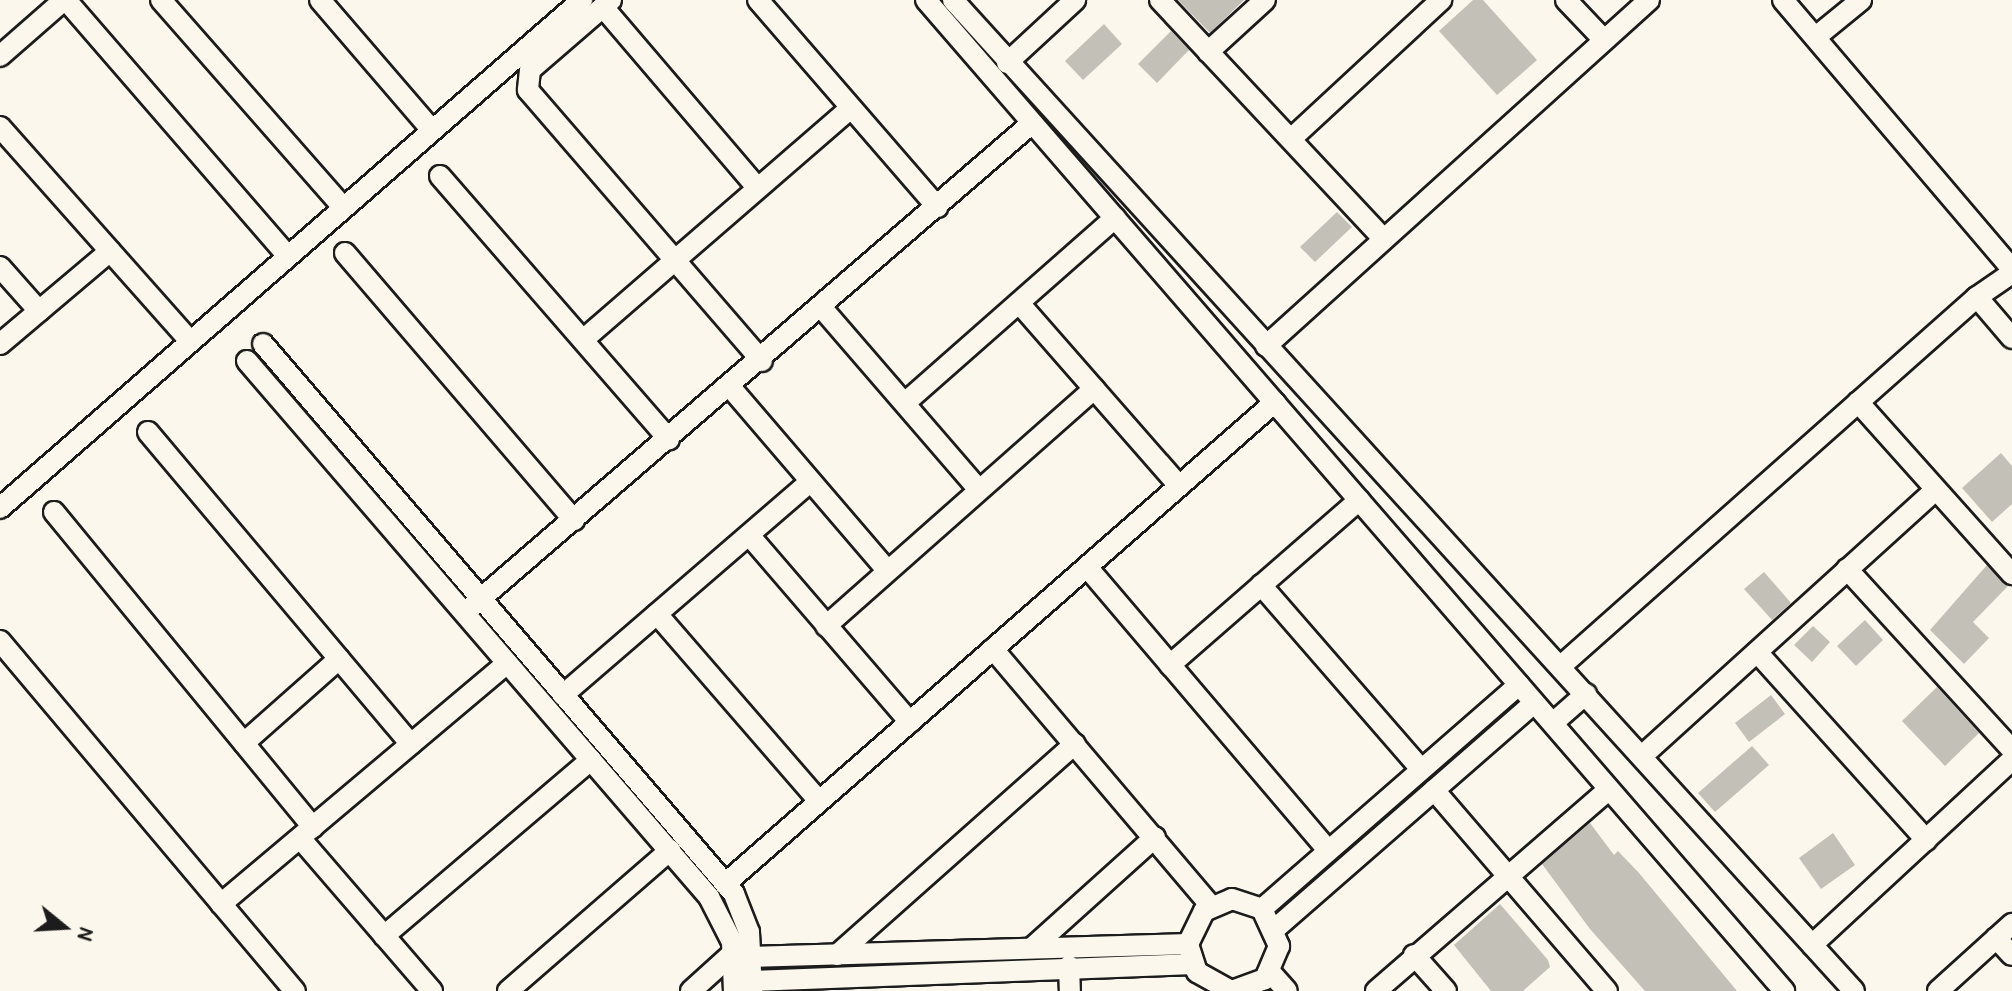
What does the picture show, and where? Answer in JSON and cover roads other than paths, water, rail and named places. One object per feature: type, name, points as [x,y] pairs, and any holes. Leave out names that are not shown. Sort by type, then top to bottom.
[{"type":"street","points":[[0,56],[65,0],[287,255]]},
{"type":"street","points":[[161,0],[342,206]]},
{"type":"street","points":[[320,0],[430,128]]},
{"type":"street","points":[[0,508],[430,128],[582,0]]},
{"type":"street","points":[[758,0],[937,207]]},
{"type":"street","points":[[926,0],[1784,991]]},
{"type":"street","points":[[953,0],[1007,63],[1561,666],[1854,991]]},
{"type":"street","points":[[1007,63],[1075,0]]},
{"type":"street","points":[[1160,0],[1382,237]]},
{"type":"street","points":[[1208,52],[1265,0]]},
{"type":"street","points":[[1291,139],[1441,0]]},
{"type":"street","points":[[1566,0],[1603,39]]},
{"type":"street","points":[[1266,346],[1382,237],[1649,0]]},
{"type":"street","points":[[1561,666],[1977,297],[2012,271],[1817,36],[1783,0]]},
{"type":"street","points":[[1817,36],[1861,0]]},
{"type":"street","points":[[757,187],[607,4],[530,70],[528,90],[762,361]]},
{"type":"street","points":[[583,340],[851,108]]},
{"type":"street","points":[[464,613],[731,388],[1032,123]]},
{"type":"street","points":[[0,127],[190,341]]},
{"type":"street","points":[[440,176],[669,439]]},
{"type":"street","points":[[905,403],[1115,218]]},
{"type":"street","points":[[0,344],[110,251]]},
{"type":"street","points":[[345,253],[574,520]]},
{"type":"street","points":[[0,267],[39,311]]},
{"type":"street","points":[[1977,297],[2012,338]]},
{"type":"street","points":[[1019,303],[1179,486]]},
{"type":"street","points":[[822,308],[979,490]]},
{"type":"street","points":[[263,344],[725,884],[746,919],[742,955],[746,988],[1069,966],[1190,954]]},
{"type":"street","points":[[247,361],[670,850],[717,907],[742,955]]},
{"type":"street","points":[[731,388],[887,570]]},
{"type":"street","points":[[826,626],[1094,389]]},
{"type":"street","points":[[725,884],[1275,402]]},
{"type":"street","points":[[1858,402],[2012,574]]},
{"type":"street","points":[[148,432],[411,744]]},
{"type":"street","points":[[563,695],[810,482]]},
{"type":"street","points":[[1642,756],[1935,490]]},
{"type":"street","points":[[1170,665],[1359,500]]},
{"type":"street","points":[[54,512],[244,743],[306,833],[384,936],[432,991]]},
{"type":"street","points":[[749,535],[910,722]]},
{"type":"street","points":[[1087,567],[1327,849]]},
{"type":"street","points":[[1847,569],[2012,750]]},
{"type":"street","points":[[1261,585],[1421,769]]},
{"type":"street","points":[[657,614],[819,801]]},
{"type":"street","points":[[0,641],[295,991]]},
{"type":"street","points":[[993,649],[1211,906]]},
{"type":"street","points":[[1757,652],[1926,840]]},
{"type":"street","points":[[244,743],[339,659]]},
{"type":"street","points":[[221,904],[507,663]]},
{"type":"street","points":[[1262,909],[1327,849],[1519,685]]},
{"type":"street","points":[[1553,723],[1586,694]]},
{"type":"street","points":[[1276,928],[1534,703]]},
{"type":"street","points":[[837,955],[1075,744]]},
{"type":"street","points":[[384,936],[591,760]]},
{"type":"street","points":[[1812,945],[2012,760]]},
{"type":"street","points":[[1376,991],[1506,874],[1609,789]]},
{"type":"street","points":[[1434,790],[1607,991]]},
{"type":"street","points":[[1033,947],[1155,837]]},
{"type":"street","points":[[508,991],[670,850]]},
{"type":"street","points":[[1232,899],[1262,909],[1276,928],[1278,955],[1270,972],[1242,990],[1212,986],[1190,954],[1197,918],[1211,906],[1232,899]]},
{"type":"street","points":[[1938,991],[2012,924]]},
{"type":"street","points":[[1996,938],[2012,955]]},
{"type":"street","points":[[691,991],[742,955],[837,955],[1033,947],[1190,954]]},
{"type":"street","points":[[1414,955],[1446,991]]},
{"type":"street","points":[[1069,966],[1070,991]]},
{"type":"street","points":[[1270,972],[1287,991]]}]
